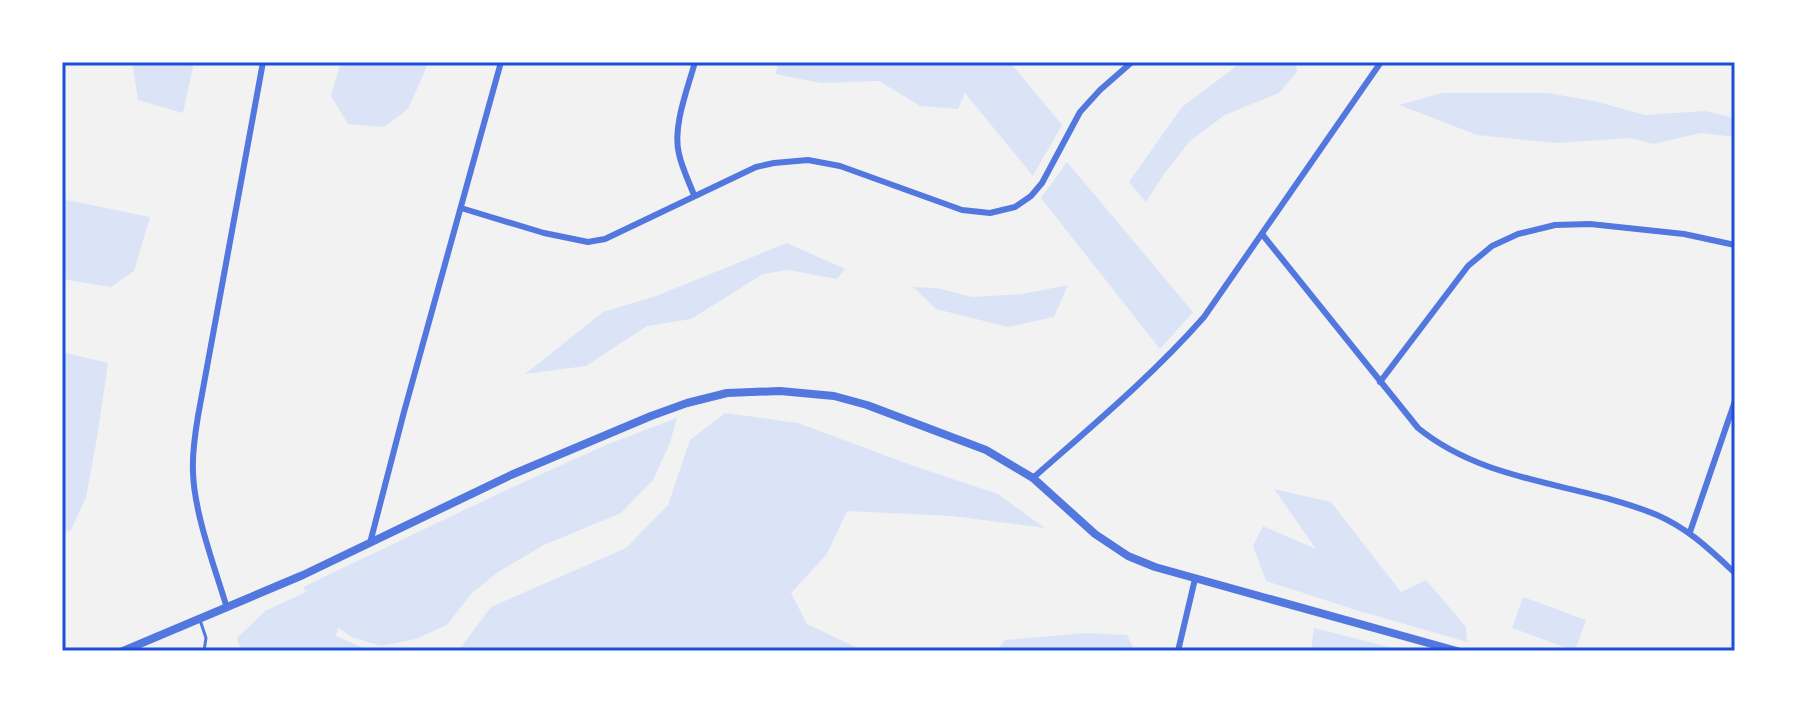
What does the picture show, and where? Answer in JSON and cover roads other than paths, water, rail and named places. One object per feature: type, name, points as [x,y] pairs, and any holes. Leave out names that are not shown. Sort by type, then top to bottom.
[{"type":"street","points":[[227,608],[201,522],[193,476],[194,447],[263,62]]},
{"type":"street","points":[[370,543],[501,62]]},
{"type":"street","points":[[694,195],[678,153],[677,138],[695,62]]},
{"type":"street","points":[[461,208],[544,233],[588,242],[605,239],[756,167],[808,160],[840,166],[962,210],[990,213],[1015,207],[1031,196],[1042,183],[1080,112],[1132,62]]},
{"type":"street","points":[[1033,478],[1123,399],[1204,317],[1381,62]]},
{"type":"street","points":[[1380,382],[1468,266],[1492,246],[1518,234],[1555,225],[1590,224],[1684,234],[1735,245]]},
{"type":"street","points":[[1262,234],[1418,428],[1436,443],[1494,469],[1658,515],[1690,532],[1735,573]]},
{"type":"street","points":[[123,651],[303,575],[511,475],[637,422],[687,403],[727,393],[780,391],[834,396],[867,405],[986,450],[1033,478],[1095,534],[1128,556],[1155,567],[1457,651]]},
{"type":"street","points":[[1690,532],[1735,401]]},
{"type":"street","points":[[1178,651],[1195,579]]},
{"type":"lane","points":[[200,619],[206,638],[204,651]]}]
